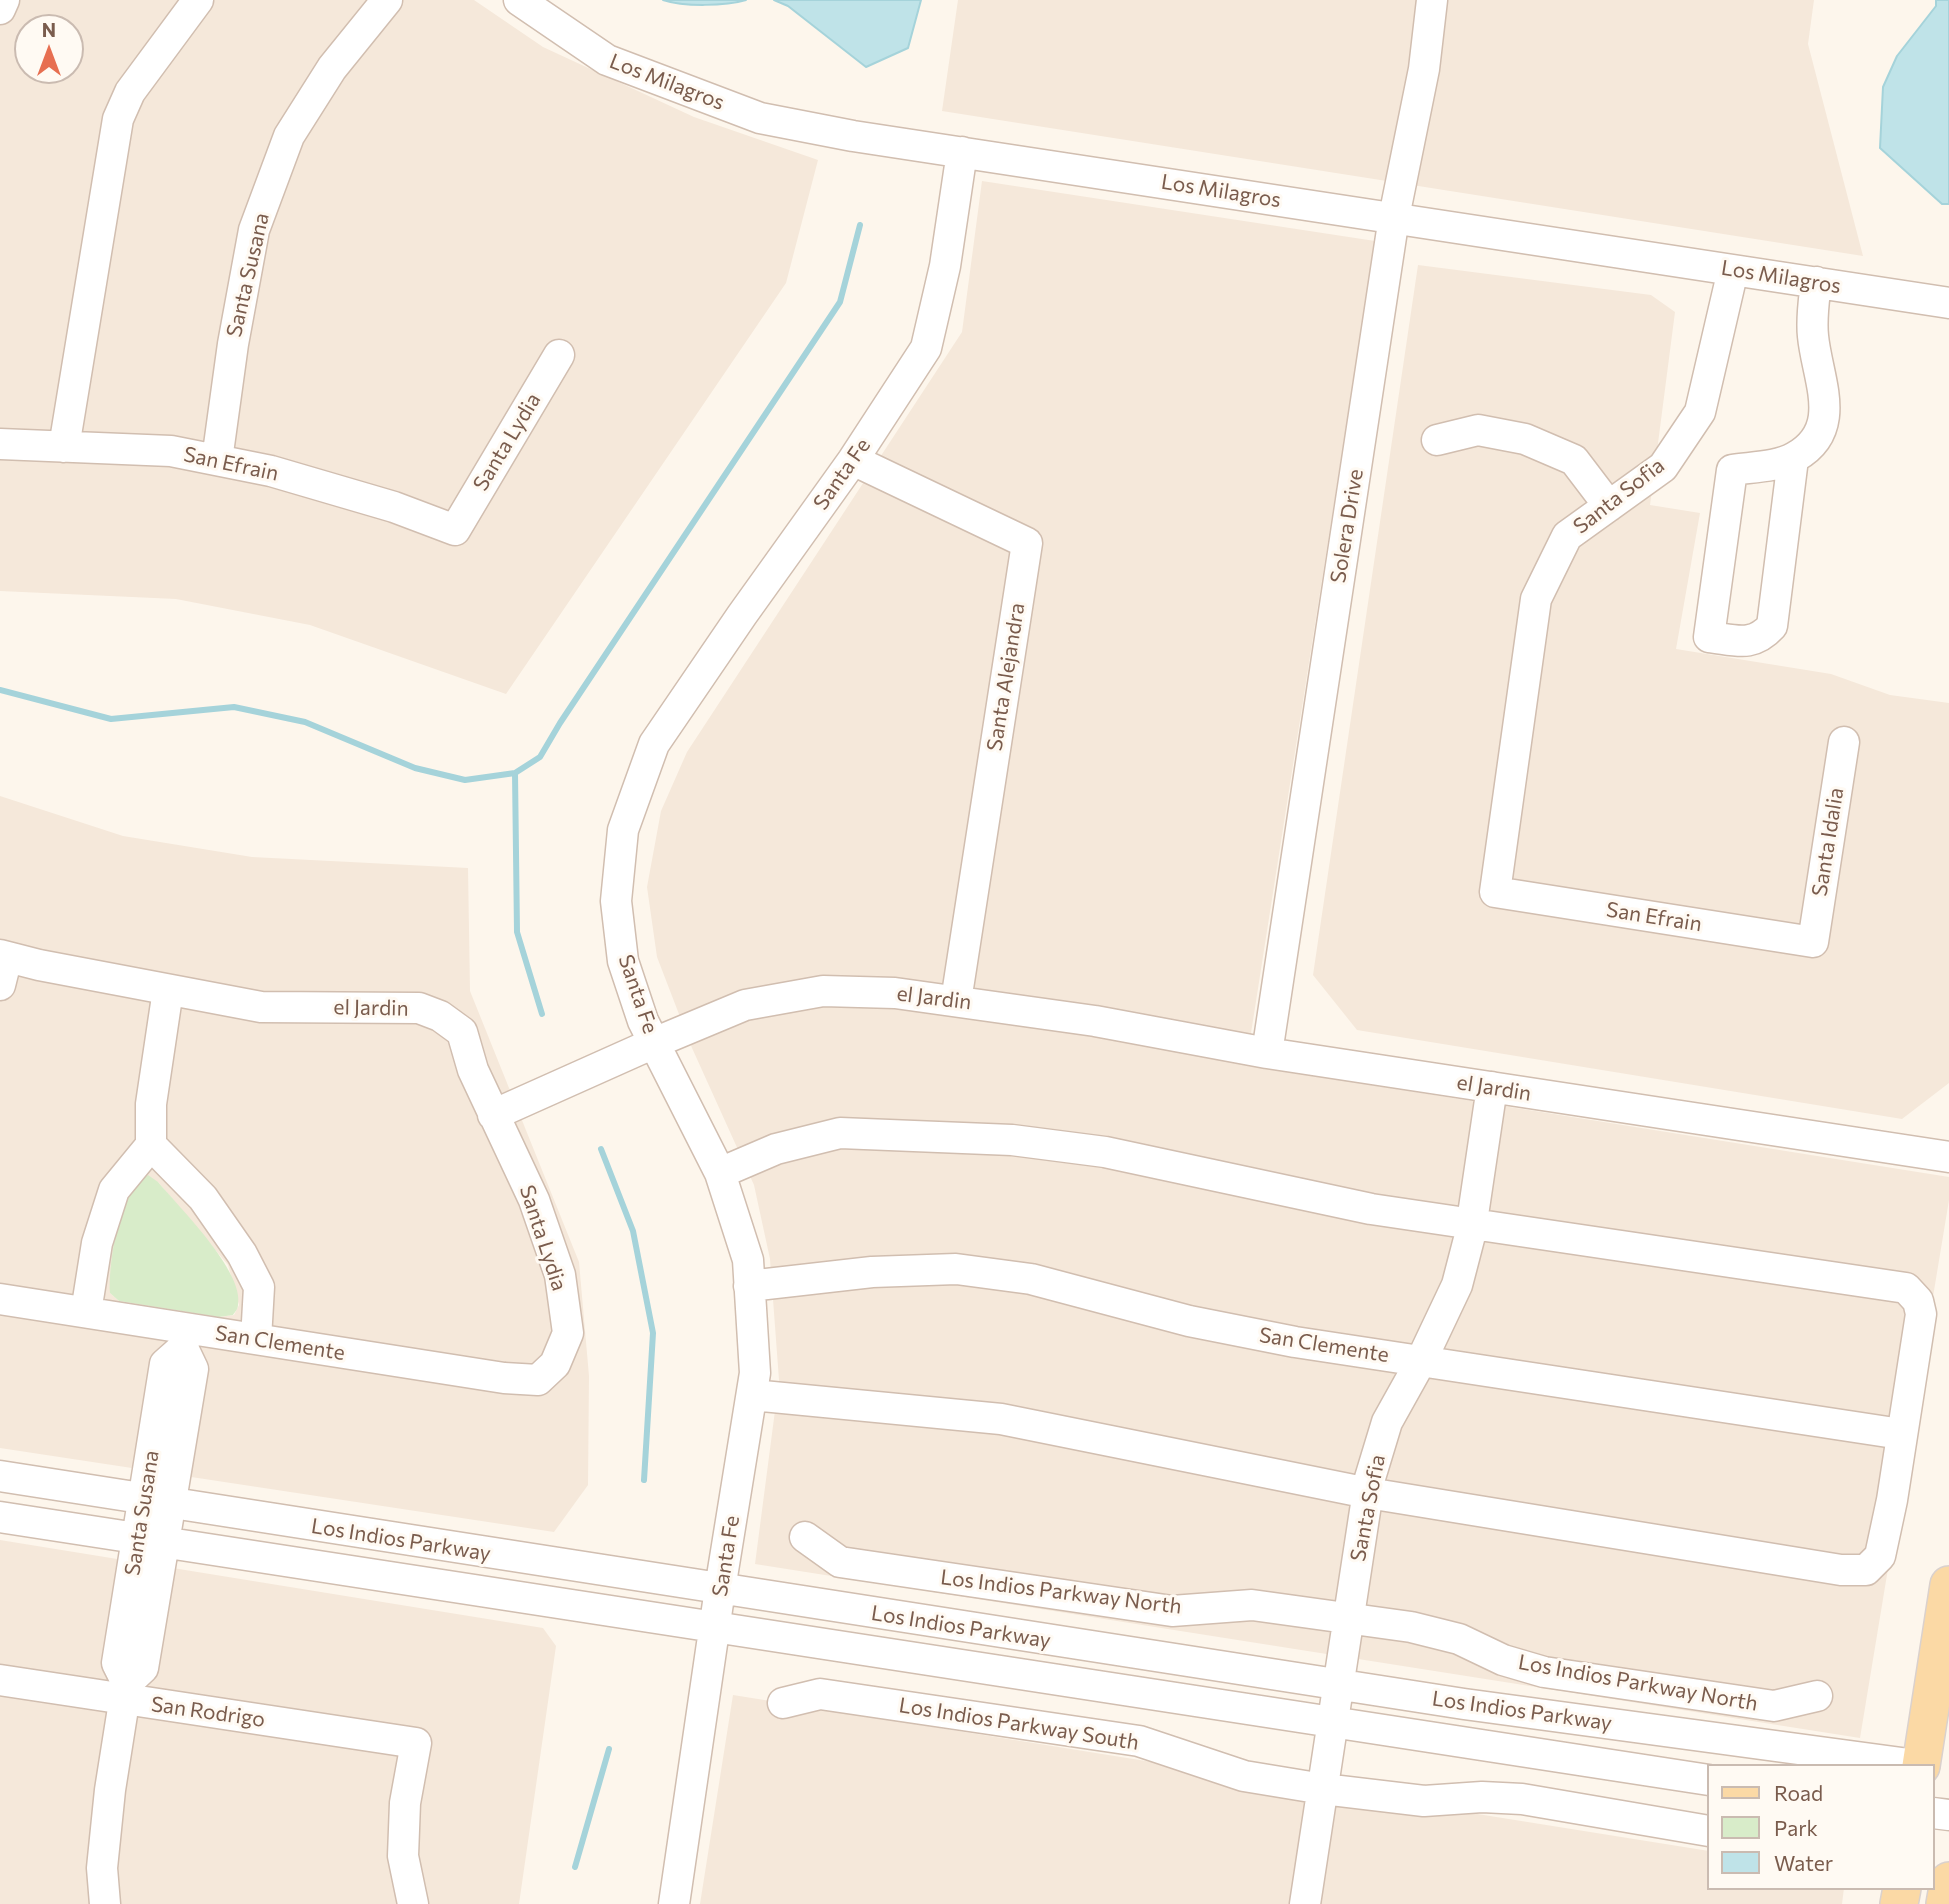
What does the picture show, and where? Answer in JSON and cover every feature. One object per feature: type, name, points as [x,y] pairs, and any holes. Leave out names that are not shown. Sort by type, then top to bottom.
[{"type":"main road","points":[[1922,1764],[1949,1585]]},
{"type":"main road","points":[[1945,1904],[1949,1881]]},
{"type":"street","points":[[0,9],[4,0]]},
{"type":"street","points":[[64,447],[118,119],[130,92],[198,0]]},
{"type":"street","name":"Santa Susana","points":[[217,460],[233,344],[254,230],[289,136],[332,68],[387,0]]},
{"type":"street","name":"Los Milagros","points":[[519,0],[607,60],[760,118],[853,136],[1949,303]]},
{"type":"street","name":"Solera Drive","points":[[1267,1053],[1394,217],[1424,69],[1432,0]]},
{"type":"street","name":"Santa Fe","points":[[674,1904],[755,1373],[748,1260],[720,1173],[643,1021],[623,961],[616,901],[623,830],[654,744],[853,460],[926,348],[945,266],[962,152]]},
{"type":"street","name":"Santa Sofia","points":[[1495,892],[1536,599],[1567,536],[1663,467],[1700,412],[1733,270]]},
{"type":"street","points":[[1793,458],[1772,626],[1763,636],[1749,642],[1709,637],[1732,470],[1793,458],[1816,439],[1825,419],[1824,391],[1811,322],[1816,282]]},
{"type":"street","name":"Santa Lydia","points":[[454,530],[559,355]]},
{"type":"street","points":[[1437,440],[1478,430],[1525,439],[1574,460],[1609,506]]},
{"type":"street","name":"San Efrain","points":[[0,444],[171,451],[271,471],[382,503],[454,530]]},
{"type":"street","name":"Santa Alejandra","points":[[853,460],[1027,543],[957,1001]]},
{"type":"street","name":"Santa Idalia","points":[[1813,942],[1844,742]]},
{"type":"street","name":"San Efrain","points":[[1495,892],[1813,942]]},
{"type":"street","points":[[0,985],[4,956]]},
{"type":"street","name":"el Jardin","points":[[4,956],[261,1007],[419,1009],[440,1016],[462,1032],[473,1070],[494,1115],[745,1005],[823,991],[895,993],[1095,1021],[1267,1053],[1949,1157]]},
{"type":"street","points":[[86,1312],[97,1242],[114,1190],[151,1145],[151,1104],[168,990]]},
{"type":"street","name":"Santa Sofia","points":[[1305,1904],[1370,1478],[1387,1422],[1421,1361],[1457,1285],[1471,1225],[1492,1087]]},
{"type":"street","name":"Santa Lydia","points":[[494,1115],[534,1200],[559,1275],[568,1333],[555,1364]]},
{"type":"street","points":[[720,1173],[776,1149],[840,1133],[1012,1140],[1105,1152],[1371,1209],[1906,1288],[1918,1301],[1921,1314],[1880,1556],[1866,1570],[1841,1570],[1368,1493],[1001,1419],[752,1395]]},
{"type":"street","points":[[151,1145],[203,1198],[242,1254],[259,1287],[256,1339]]},
{"type":"street","name":"San Clemente","points":[[750,1286],[872,1272],[957,1269],[1031,1279],[1189,1321],[1281,1339],[1902,1434]]},
{"type":"street","name":"San Clemente","points":[[0,1299],[86,1312],[185,1338],[256,1339],[504,1378],[538,1380],[555,1364]]},
{"type":"street","name":"Santa Susana","points":[[105,1904],[102,1868],[125,1692],[117,1663],[151,1540],[157,1501],[193,1369],[185,1338]]},
{"type":"street","name":"Los Indios Parkway","points":[[0,1476],[1338,1685],[1907,1764]]},
{"type":"street","name":"Los Indios Parkway","points":[[0,1517],[1708,1780]]},
{"type":"street","name":"Los Indios Parkway North","points":[[804,1537],[840,1562],[1172,1611],[1252,1605],[1349,1618],[1459,1639],[1503,1660],[1544,1671],[1774,1706],[1817,1696]]},
{"type":"street","name":"San Rodrigo","points":[[0,1679],[125,1692],[416,1743],[405,1803],[403,1856],[413,1904]]},
{"type":"street","name":"Los Indios Parkway South","points":[[783,1703],[820,1694],[1139,1741],[1244,1776],[1323,1789],[1424,1801],[1482,1797],[1522,1799],[1708,1831]]},
{"type":"shaded area","points":[[0,0],[474,0],[543,47],[694,117],[818,160],[786,283],[506,694],[310,625],[176,599],[0,591]]},
{"type":"shaded area","points":[[958,0],[1814,0],[1808,44],[1863,256],[942,111]]},
{"type":"shaded area","points":[[982,181],[1375,241],[1246,1065],[1949,1177],[1949,1200],[1860,1738],[755,1564],[779,1380],[770,1259],[754,1185],[692,1048],[657,957],[647,887],[661,811],[687,752],[962,332]]},
{"type":"shaded area","points":[[1418,265],[1651,295],[1675,312],[1650,505],[1700,513],[1676,649],[1831,674],[1890,695],[1949,703],[1949,1083],[1902,1119],[1357,1030],[1313,975]]},
{"type":"shaded area","points":[[0,796],[123,836],[252,857],[468,868],[470,991],[579,1262],[589,1376],[588,1485],[554,1532],[0,1448]],"holes":[[[158,1182],[228,1265],[239,1305],[234,1315],[219,1317],[119,1301],[110,1293]]]},
{"type":"shaded area","points":[[0,1540],[543,1628],[556,1646],[519,1904],[0,1904]]},
{"type":"shaded area","points":[[733,1695],[1708,1851],[1708,1890],[1844,1890],[1842,1904],[700,1904]]},
{"type":"green space","points":[[148,1175],[158,1182],[180,1207],[221,1258],[237,1291],[238,1306],[233,1315],[219,1317],[119,1301],[110,1293],[112,1253],[123,1206],[134,1184]]},
{"type":"water","points":[[663,0],[746,0],[705,5]]},
{"type":"water","points":[[774,0],[921,0],[908,48],[866,67],[788,6]]},
{"type":"water","points":[[1936,0],[1949,0],[1949,204],[1942,204],[1880,148],[1883,87],[1897,56],[1936,6]]},
{"type":"waterway","points":[[0,690],[111,719],[234,707],[305,722],[415,768],[465,780],[515,773],[540,757],[840,302],[860,225]]},
{"type":"waterway","points":[[515,773],[517,932],[542,1014]]},
{"type":"waterway","points":[[601,1149],[633,1231],[653,1333],[644,1480]]},
{"type":"waterway","points":[[575,1867],[609,1749]]}]
